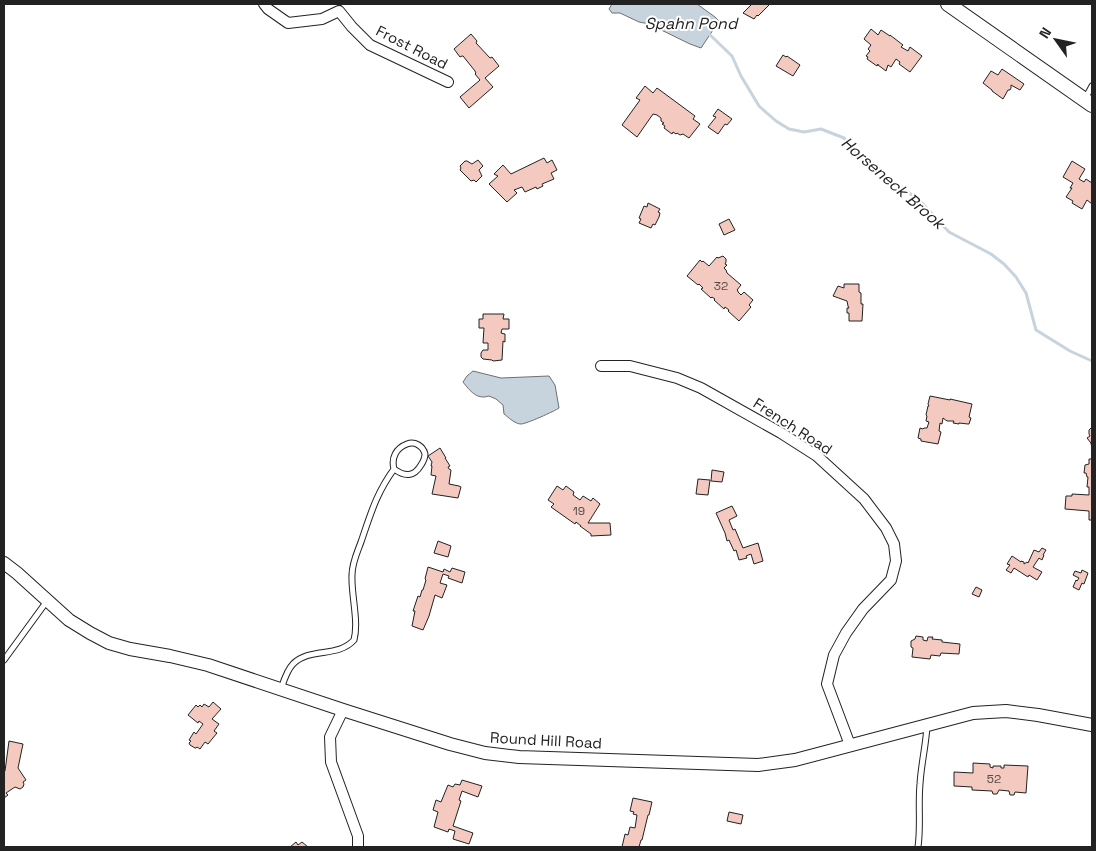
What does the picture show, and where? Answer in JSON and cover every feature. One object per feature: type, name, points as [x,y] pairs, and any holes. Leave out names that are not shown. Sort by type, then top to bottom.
[{"type":"main road","points":[[948,4],[1088,102]]},
{"type":"street","name":"Frost Road","points":[[264,4],[288,23],[322,19],[339,11],[370,45],[448,82]]},
{"type":"street","name":"French Road","points":[[601,366],[630,366],[677,378],[701,388],[791,439],[817,456],[864,499],[886,528],[894,544],[896,561],[892,580],[863,609],[846,633],[834,655],[827,684],[850,745]]},
{"type":"street","name":"Round Hill Road","points":[[4,563],[69,620],[109,643],[208,665],[450,744],[485,753],[519,757],[758,765],[795,760],[973,713],[1006,711],[1038,714],[1092,725]]},
{"type":"street","points":[[343,710],[330,737],[331,762],[358,836],[358,847]]},
{"type":"lane","points":[[1088,102],[1092,86]]},
{"type":"lane","points":[[413,442],[422,447],[425,455],[424,461],[417,472],[408,474],[394,469],[392,462],[395,454],[402,446],[413,442]]},
{"type":"lane","points":[[281,689],[285,676],[293,664],[306,656],[339,650],[354,640],[352,573],[354,559],[376,498],[394,469]]},
{"type":"lane","points":[[4,660],[48,600]]},
{"type":"lane","points":[[918,847],[920,833],[920,786],[927,725]]},
{"type":"water","name":"Spahn Pond","points":[[612,4],[697,4],[719,21],[701,48],[649,24],[639,22],[620,13],[612,13],[609,9]]},
{"type":"water","points":[[473,371],[501,378],[549,376],[555,385],[559,408],[528,422],[516,423],[504,414],[503,405],[496,399],[489,396],[477,396],[463,382]]},
{"type":"building","points":[[752,4],[770,4],[754,19],[743,13]]},
{"type":"building","points":[[871,29],[878,35],[881,30],[903,45],[901,47],[908,51],[910,47],[922,56],[910,72],[899,64],[900,62],[896,59],[891,67],[888,65],[886,71],[878,64],[877,66],[867,59],[868,57],[866,56],[870,51],[868,49],[871,45],[864,39]]},
{"type":"building","points":[[471,34],[477,41],[476,43],[499,66],[485,78],[493,87],[469,108],[460,97],[480,80],[463,56],[460,57],[454,49]]},
{"type":"building","points":[[783,55],[800,65],[793,76],[776,66]]},
{"type":"building","points":[[1002,69],[1024,84],[1020,90],[1011,85],[1010,90],[1008,90],[1003,99],[983,83],[991,71],[998,75]]},
{"type":"building","points":[[645,86],[653,93],[657,88],[695,116],[693,119],[700,124],[689,138],[683,134],[680,135],[673,132],[672,134],[664,128],[665,126],[662,124],[664,123],[661,121],[661,118],[653,114],[637,137],[622,125],[640,100],[636,98]]},
{"type":"building","points":[[718,109],[732,119],[727,125],[725,124],[718,134],[708,127],[716,117],[713,116]]},
{"type":"building","points":[[544,158],[547,163],[552,160],[557,170],[551,173],[554,179],[542,184],[543,186],[537,189],[536,187],[525,192],[522,187],[514,190],[517,193],[507,202],[489,184],[498,176],[494,174],[503,165],[511,174]]},
{"type":"building","points":[[478,160],[483,166],[479,170],[482,176],[476,182],[474,180],[471,181],[460,170],[460,166],[465,161],[472,164]]},
{"type":"building","points":[[1072,161],[1085,169],[1079,179],[1084,182],[1086,179],[1092,183],[1092,204],[1087,200],[1082,209],[1066,197],[1073,183],[1063,177]]},
{"type":"building","points":[[648,203],[660,209],[658,212],[660,213],[659,217],[651,228],[639,223],[644,206],[647,207]]},
{"type":"building","points":[[729,219],[735,230],[724,235],[719,224]]},
{"type":"building","points":[[723,256],[726,259],[725,264],[727,265],[724,268],[727,273],[741,285],[737,290],[738,292],[741,295],[744,292],[753,300],[749,305],[751,307],[739,321],[729,310],[725,307],[724,309],[715,299],[711,298],[701,289],[703,288],[699,284],[687,276],[700,260],[709,266],[717,257]]},
{"type":"building","points":[[844,284],[859,284],[861,304],[863,304],[862,321],[849,321],[847,301],[833,296],[838,286],[844,288]]},
{"type":"building","points":[[483,314],[504,314],[503,319],[509,319],[509,329],[502,329],[501,333],[505,334],[502,360],[493,361],[481,357],[483,350],[488,350],[488,343],[483,343],[484,328],[479,328],[479,319],[483,319]]},
{"type":"building","points":[[930,396],[972,404],[969,424],[953,423],[954,421],[947,421],[943,418],[942,424],[940,423],[939,431],[941,432],[938,444],[921,441],[918,438],[920,428],[927,428],[929,422],[926,421],[926,415]]},
{"type":"building","points":[[1092,427],[1092,447],[1087,438],[1090,436],[1089,430]]},
{"type":"building","points":[[440,448],[451,470],[449,484],[461,487],[458,498],[432,494],[436,476],[431,475],[432,462],[428,456]]},
{"type":"building","points":[[1089,459],[1092,459],[1092,520],[1089,520],[1089,511],[1065,509],[1066,496],[1072,496],[1072,494],[1089,495],[1089,487],[1087,487],[1088,477],[1084,473],[1085,465],[1089,464]]},
{"type":"building","points":[[712,470],[724,472],[722,482],[711,481]]},
{"type":"building","points":[[698,479],[710,480],[708,495],[696,494]]},
{"type":"building","points":[[557,486],[563,490],[566,486],[580,500],[583,496],[591,501],[593,498],[600,504],[588,523],[610,523],[611,535],[591,536],[576,522],[575,524],[551,507],[554,504],[548,500]]},
{"type":"building","points":[[732,506],[737,516],[729,520],[743,548],[758,543],[763,561],[754,564],[751,554],[746,556],[747,558],[739,560],[736,550],[734,551],[729,540],[727,541],[716,513]]},
{"type":"building","points":[[438,541],[451,546],[448,557],[434,553]]},
{"type":"building","points":[[1042,548],[1046,550],[1042,560],[1039,558],[1033,567],[1042,572],[1037,580],[1029,575],[1028,577],[1014,568],[1011,573],[1006,570],[1010,565],[1007,564],[1012,556],[1024,562],[1024,564],[1028,563],[1034,550],[1039,552]]},
{"type":"building","points":[[428,567],[443,572],[444,569],[450,572],[452,568],[465,572],[462,583],[443,574],[440,583],[447,585],[442,598],[435,595],[423,630],[412,626],[415,611],[413,611],[418,596],[420,597],[423,590]]},
{"type":"building","points":[[1082,570],[1088,573],[1084,584],[1082,583],[1079,590],[1073,587],[1079,578],[1073,575],[1075,571],[1081,573]]},
{"type":"building","points":[[976,587],[982,590],[979,597],[972,594]]},
{"type":"building","points":[[916,636],[923,637],[923,640],[927,641],[928,637],[933,637],[932,639],[942,640],[942,642],[960,644],[959,654],[941,653],[940,656],[931,655],[930,659],[912,657],[913,648],[911,647],[911,641]]},
{"type":"building","points":[[213,702],[221,709],[212,719],[219,724],[214,731],[217,733],[208,744],[205,742],[200,749],[195,748],[190,745],[191,741],[189,740],[194,732],[196,734],[203,724],[199,721],[198,723],[188,715],[196,705],[202,707],[204,704],[209,707]]},
{"type":"building","points":[[9,741],[23,744],[18,768],[26,780],[23,782],[23,787],[20,789],[15,787],[6,793],[8,795],[4,798],[4,772]]},
{"type":"building","points":[[973,763],[990,764],[990,767],[993,768],[993,766],[1001,766],[1001,768],[1004,768],[1004,765],[1028,766],[1026,793],[1015,792],[1014,795],[1010,795],[1009,791],[999,790],[997,794],[993,794],[992,791],[972,790],[972,787],[954,786],[954,772],[973,773]]},
{"type":"building","points":[[462,780],[482,786],[478,797],[462,791],[459,800],[461,801],[453,826],[473,833],[469,844],[453,839],[455,831],[449,829],[448,832],[434,827],[438,812],[433,810],[436,800],[441,802],[448,785],[453,787],[455,784],[460,785]]},
{"type":"building","points":[[633,798],[652,802],[639,847],[622,847],[625,834],[628,835],[630,827],[635,828],[637,815],[630,811]]},
{"type":"building","points":[[729,812],[743,815],[741,824],[727,821]]},
{"type":"building","points":[[296,842],[298,845],[302,842],[308,847],[290,847]]},
{"type":"waterway","name":"Horseneck Brook","points":[[707,32],[732,56],[741,76],[759,106],[776,121],[789,129],[804,132],[821,129],[844,138],[853,149],[886,177],[921,202],[949,232],[991,254],[1004,264],[1016,277],[1026,293],[1036,330],[1070,351],[1092,361]]}]
